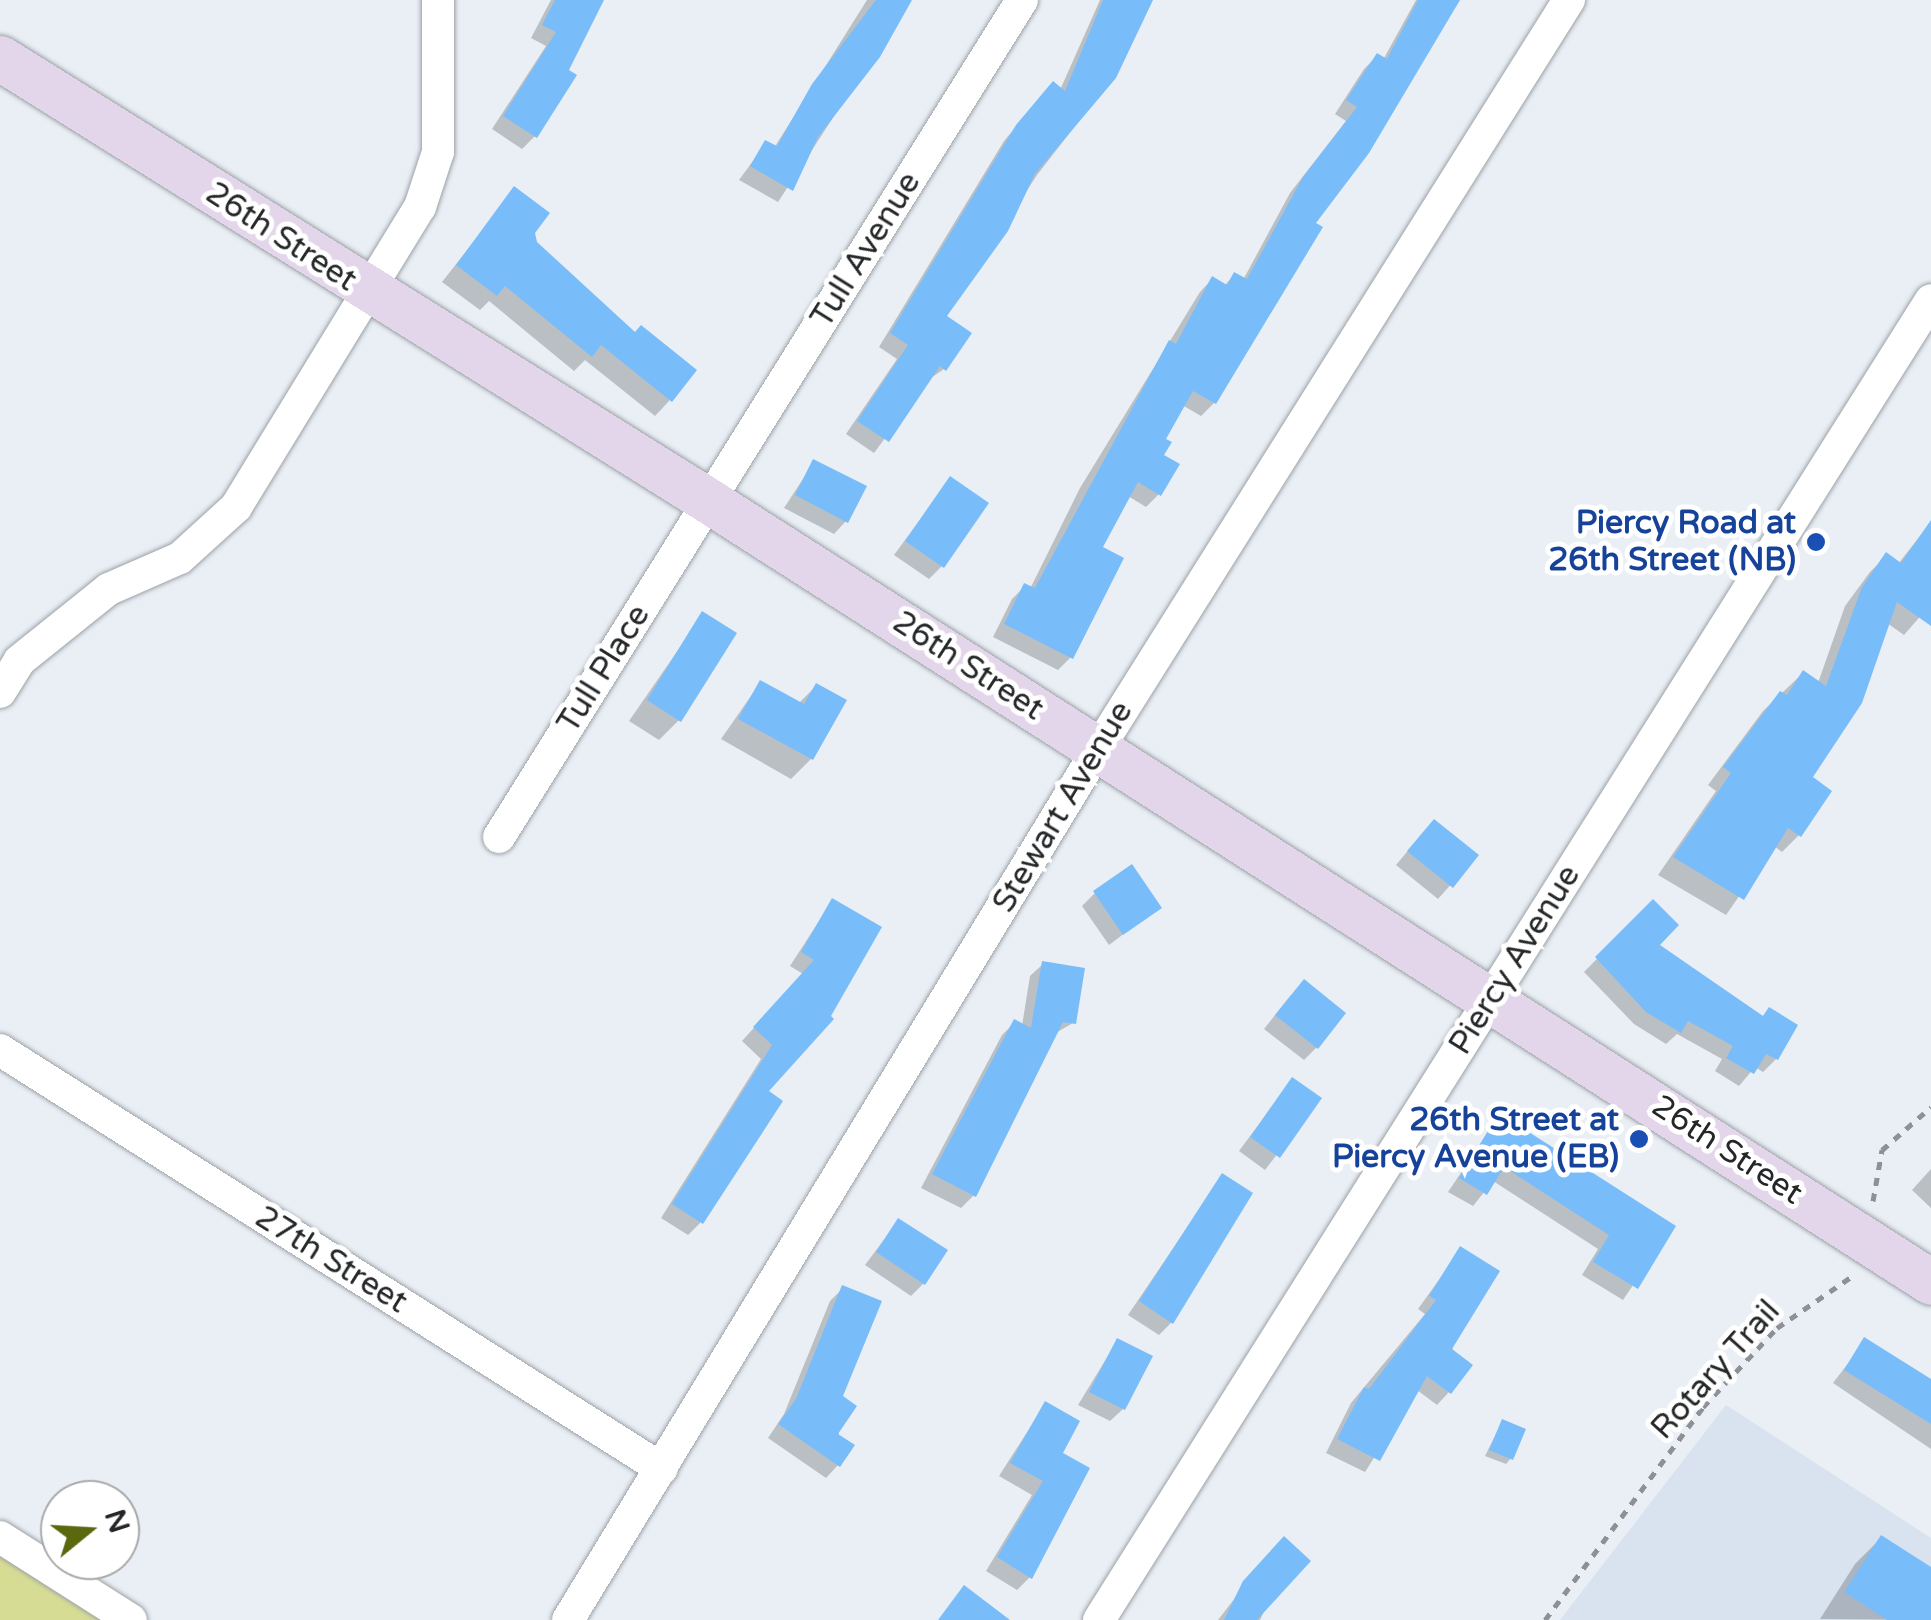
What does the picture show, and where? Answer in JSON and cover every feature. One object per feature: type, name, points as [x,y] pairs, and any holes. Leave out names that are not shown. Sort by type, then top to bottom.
[{"type":"street","points":[[0,692],[19,662],[108,589],[180,558],[236,506],[420,208],[438,152],[438,0]]},
{"type":"street","name":"Tull Avenue","points":[[710,501],[1022,0]]},
{"type":"street","name":"Stewart Avenue","points":[[568,1620],[1098,749],[1569,0]]},
{"type":"street","name":"26th Street","points":[[0,58],[369,294],[710,501],[1931,1282]]},
{"type":"street","name":"Piercy Avenue","points":[[1099,1620],[1931,300]]},
{"type":"street","name":"Tull Place","points":[[499,836],[710,501]]},
{"type":"street","name":"27th Street","points":[[0,1050],[662,1469]]},
{"type":"street","points":[[0,1538],[131,1620]]},
{"type":"path","name":"Rotary Trail","points":[[1545,1620],[1703,1407],[1777,1328],[1854,1274],[1869,1242],[1882,1150],[1931,1107]]},
{"type":"shaded area","points":[[1726,1405],[1931,1538],[1931,1620],[1560,1620]]},
{"type":"green space","points":[[0,1555],[104,1620],[0,1620]]},
{"type":"building","points":[[555,0],[604,0],[569,70],[577,75],[537,138],[503,116],[556,32],[542,25]]},
{"type":"building","points":[[876,0],[912,0],[880,57],[818,137],[793,191],[750,166],[765,140],[777,146],[812,84]]},
{"type":"building","points":[[1103,0],[1153,0],[1116,78],[1035,174],[1008,231],[947,316],[972,333],[946,371],[940,366],[889,442],[857,421],[908,345],[890,333],[1016,125],[1053,81],[1065,91]]},
{"type":"building","points":[[1418,0],[1460,0],[1369,153],[1316,223],[1323,227],[1216,404],[1193,391],[1166,439],[1172,442],[1164,455],[1180,464],[1161,496],[1138,482],[1103,547],[1124,558],[1073,659],[1004,624],[1024,583],[1035,588],[1169,340],[1176,344],[1212,276],[1227,285],[1234,272],[1247,279],[1303,177],[1357,107],[1346,100],[1377,53],[1387,59]]},
{"type":"building","points":[[514,186],[550,213],[535,233],[537,242],[635,332],[641,325],[697,370],[672,402],[601,345],[592,357],[505,286],[497,296],[456,265]]},
{"type":"building","points":[[813,459],[867,486],[848,523],[795,495]]},
{"type":"building","points":[[950,476],[989,503],[944,568],[905,541]]},
{"type":"building","points":[[1931,520],[1931,626],[1897,602],[1862,703],[1813,777],[1832,791],[1801,837],[1788,828],[1744,900],[1673,857],[1731,773],[1723,767],[1780,691],[1787,695],[1803,670],[1826,686],[1862,587],[1886,552],[1901,563]]},
{"type":"building","points":[[702,611],[737,633],[681,722],[647,700]]},
{"type":"building","points":[[760,680],[804,704],[816,683],[847,700],[813,760],[738,719]]},
{"type":"building","points":[[1434,819],[1479,855],[1453,888],[1407,851]]},
{"type":"building","points":[[1132,864],[1162,908],[1123,935],[1093,891]]},
{"type":"building","points":[[832,898],[882,927],[831,1016],[834,1019],[769,1091],[783,1101],[703,1224],[672,1204],[772,1045],[753,1027],[814,960],[801,952]]},
{"type":"building","points":[[1653,899],[1679,925],[1660,945],[1763,1016],[1769,1007],[1798,1025],[1778,1060],[1766,1054],[1754,1074],[1726,1058],[1733,1046],[1688,1021],[1681,1033],[1646,1012],[1595,957]]},
{"type":"building","points":[[1042,961],[1085,968],[1076,1024],[1063,1022],[976,1197],[932,1174],[1014,1019],[1031,1028]]},
{"type":"building","points":[[1304,979],[1346,1013],[1318,1049],[1275,1015]]},
{"type":"building","points":[[1292,1077],[1322,1098],[1280,1158],[1250,1137]]},
{"type":"building","points":[[1499,1113],[1676,1226],[1638,1289],[1593,1262],[1609,1235],[1504,1167],[1487,1195],[1459,1178]]},
{"type":"building","points":[[1222,1173],[1253,1193],[1173,1324],[1139,1301]]},
{"type":"building","points":[[898,1218],[948,1250],[925,1285],[876,1252]]},
{"type":"building","points":[[1460,1246],[1500,1271],[1452,1349],[1473,1365],[1451,1394],[1427,1376],[1380,1461],[1337,1439],[1364,1387],[1369,1389],[1436,1300],[1429,1296]]},
{"type":"building","points":[[842,1285],[882,1301],[843,1396],[857,1406],[838,1434],[855,1445],[840,1467],[778,1424],[796,1399]]},
{"type":"building","points":[[1864,1337],[1931,1379],[1931,1424],[1844,1370]]},
{"type":"building","points":[[1117,1338],[1153,1356],[1125,1410],[1089,1392]]},
{"type":"building","points":[[1045,1401],[1080,1421],[1063,1453],[1090,1468],[1032,1579],[997,1557],[1043,1481],[1010,1463]]},
{"type":"building","points":[[1502,1419],[1526,1429],[1513,1460],[1489,1450]]},
{"type":"building","points":[[1881,1535],[1931,1567],[1931,1620],[1887,1620],[1844,1592]]},
{"type":"building","points":[[1284,1536],[1311,1561],[1257,1620],[1224,1620],[1243,1581]]},
{"type":"building","points":[[964,1585],[1010,1620],[938,1620]]},
{"type":"place","name":"Piercy Road at 26th Street (NB)","points":[[1816,542]]},
{"type":"place","name":"26th Street at Piercy Avenue (EB)","points":[[1639,1139]]}]
